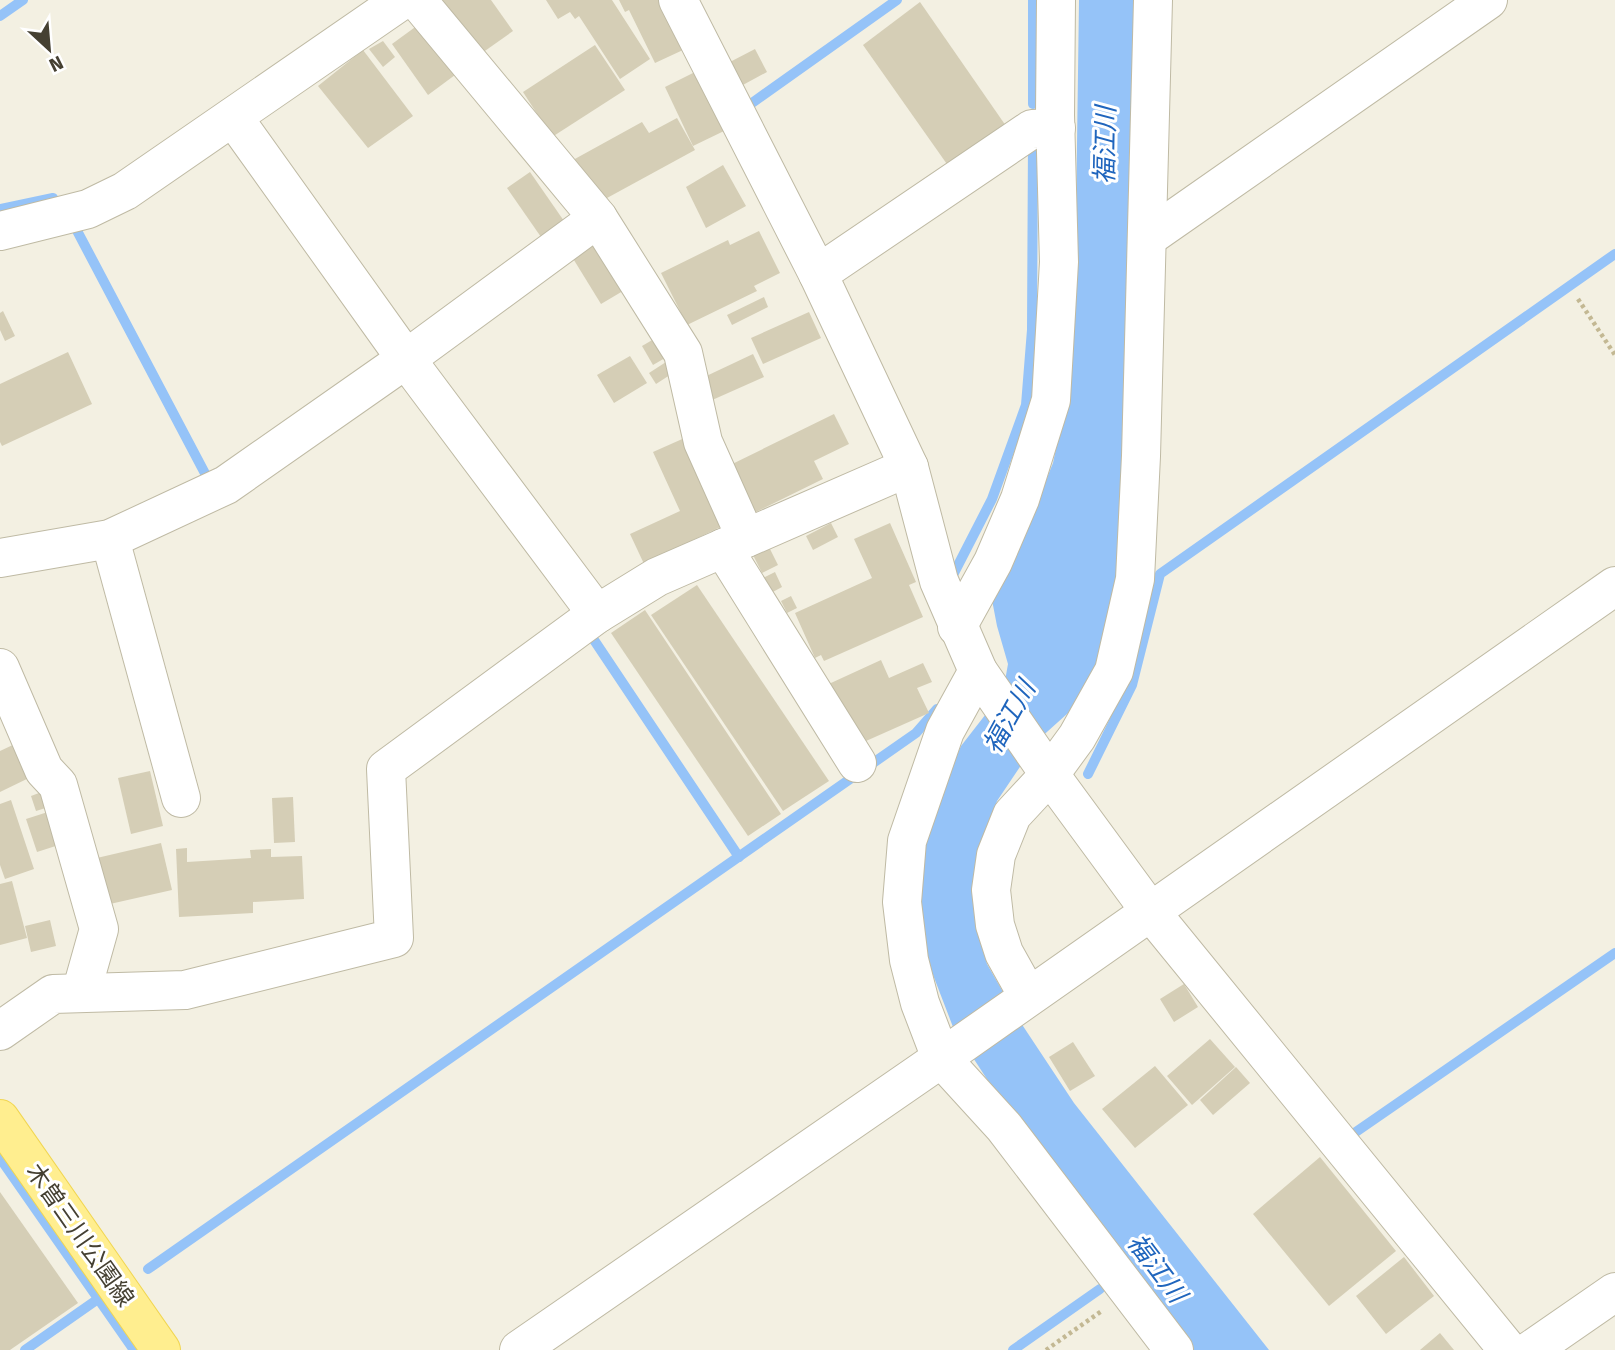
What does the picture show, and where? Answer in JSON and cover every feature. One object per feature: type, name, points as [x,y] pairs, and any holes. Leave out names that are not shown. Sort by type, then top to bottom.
[{"type":"main road","name":"木曽三川公園線","points":[[0,1119],[160,1350]]},
{"type":"street","points":[[0,231],[88,209],[125,191],[402,0]]},
{"type":"street","points":[[417,0],[598,218],[683,353],[703,442],[735,543],[857,763]]},
{"type":"street","points":[[678,0],[818,274],[909,467],[939,581],[980,675],[1150,911],[1508,1350]]},
{"type":"street","points":[[957,627],[993,562],[1020,499],[1051,401],[1059,262],[1056,0]]},
{"type":"street","points":[[1024,999],[995,925],[991,890],[996,855],[1012,815],[1077,737],[1114,671],[1135,579],[1141,456],[1153,0]]},
{"type":"street","points":[[1147,238],[1488,0]]},
{"type":"street","points":[[233,117],[406,359],[597,614]]},
{"type":"street","points":[[818,274],[1032,130],[1056,128]]},
{"type":"street","points":[[0,558],[110,539],[226,485],[406,359],[598,218]]},
{"type":"street","points":[[0,1031],[53,994],[185,990],[394,938],[386,769],[597,614],[657,577],[909,467]]},
{"type":"street","points":[[110,539],[181,798]]},
{"type":"street","points":[[519,1350],[1615,586]]},
{"type":"street","points":[[0,668],[44,770],[58,785],[99,929],[80,993]]},
{"type":"street","points":[[980,675],[946,731],[906,841],[902,902],[909,960],[920,1003],[945,1055],[1004,1127],[1174,1350]]},
{"type":"street","points":[[1531,1350],[1615,1292]]},
{"type":"path","points":[[1578,299],[1615,355]]},
{"type":"path","points":[[1046,1350],[1129,1292]]},
{"type":"water","name":"福江川","points":[[1079,0],[1136,0],[1120,595],[1093,672],[1077,705],[1038,740],[997,801],[976,873],[978,925],[987,964],[1021,1023],[1074,1103],[1269,1350],[1191,1350],[996,1093],[953,1027],[925,954],[918,884],[924,829],[961,746],[1003,692],[1008,664],[992,600],[1027,527],[1053,463],[1070,380],[1075,289]]},
{"type":"building","points":[[442,0],[491,0],[513,31],[482,53]]},
{"type":"building","points":[[546,0],[612,0],[650,59],[620,79],[579,16],[575,19],[570,12],[558,19]]},
{"type":"building","points":[[619,0],[658,0],[683,50],[655,63],[629,10],[625,12]]},
{"type":"building","points":[[920,2],[1006,126],[949,167],[863,45]]},
{"type":"building","points":[[418,25],[455,75],[428,95],[392,44]]},
{"type":"building","points":[[383,41],[395,57],[383,67],[369,49]]},
{"type":"building","points":[[595,45],[625,90],[552,137],[523,92]]},
{"type":"building","points":[[755,49],[767,72],[741,86],[728,63]]},
{"type":"building","points":[[363,50],[413,116],[368,148],[318,86]]},
{"type":"building","points":[[695,72],[724,131],[693,146],[665,87]]},
{"type":"building","points":[[677,118],[695,150],[596,204],[573,160],[642,122],[649,133]]},
{"type":"building","points":[[723,165],[746,206],[706,228],[686,187]]},
{"type":"building","points":[[530,172],[564,221],[541,237],[507,188]]},
{"type":"building","points":[[759,231],[780,273],[754,286],[757,291],[687,325],[661,273],[728,240],[730,245]]},
{"type":"building","points":[[596,235],[628,288],[601,304],[569,252]]},
{"type":"building","points":[[764,297],[768,307],[732,325],[727,315]]},
{"type":"building","points":[[3,311],[15,336],[5,341],[0,330],[0,313]]},
{"type":"building","points":[[809,312],[821,338],[763,364],[751,338]]},
{"type":"building","points":[[654,339],[665,358],[653,365],[642,346]]},
{"type":"building","points":[[68,352],[92,404],[2,446],[0,384]]},
{"type":"building","points":[[753,354],[764,377],[710,401],[700,379]]},
{"type":"building","points":[[630,356],[647,383],[614,403],[597,375]]},
{"type":"building","points":[[666,362],[673,373],[656,384],[649,373]]},
{"type":"building","points":[[834,414],[849,444],[814,461],[823,479],[746,517],[722,469]]},
{"type":"building","points":[[689,436],[729,523],[693,540],[695,544],[645,566],[630,534],[680,511],[653,452]]},
{"type":"building","points":[[831,523],[838,537],[813,550],[806,536]]},
{"type":"building","points":[[890,523],[916,582],[909,585],[923,617],[824,661],[821,655],[815,658],[795,613],[872,578],[854,539]]},
{"type":"building","points":[[766,541],[778,565],[762,573],[750,549]]},
{"type":"building","points":[[775,572],[782,587],[769,594],[761,579]]},
{"type":"building","points":[[697,585],[829,781],[783,811],[651,615]]},
{"type":"building","points":[[791,596],[797,608],[787,613],[781,601]]},
{"type":"building","points":[[645,610],[781,814],[748,836],[611,633]]},
{"type":"building","points":[[881,660],[889,678],[923,663],[932,682],[917,688],[929,713],[857,745],[820,688]]},
{"type":"building","points":[[17,743],[33,776],[0,792],[0,751]]},
{"type":"building","points":[[150,771],[163,826],[131,834],[118,778]]},
{"type":"building","points":[[47,790],[52,806],[36,811],[31,796]]},
{"type":"building","points":[[293,797],[295,842],[274,843],[272,798]]},
{"type":"building","points":[[11,800],[34,869],[5,879],[0,865],[0,804]]},
{"type":"building","points":[[54,810],[65,843],[37,852],[26,819]]},
{"type":"building","points":[[161,843],[172,890],[101,906],[84,861]]},
{"type":"building","points":[[187,848],[187,862],[251,858],[250,850],[271,849],[271,857],[302,856],[304,899],[253,902],[253,913],[179,917],[176,849]]},
{"type":"building","points":[[12,881],[27,938],[0,945],[0,884]]},
{"type":"building","points":[[50,920],[56,946],[31,952],[25,926]]},
{"type":"building","points":[[1184,984],[1198,1007],[1174,1022],[1160,999]]},
{"type":"building","points":[[1210,1039],[1235,1067],[1192,1105],[1167,1076]]},
{"type":"building","points":[[1073,1042],[1095,1076],[1070,1091],[1049,1057]]},
{"type":"building","points":[[1155,1066],[1188,1105],[1135,1148],[1102,1109]]},
{"type":"building","points":[[1236,1067],[1250,1083],[1213,1115],[1200,1100]]},
{"type":"building","points":[[1320,1157],[1396,1251],[1329,1306],[1253,1214]]},
{"type":"building","points":[[0,1192],[78,1303],[10,1350],[0,1350]]},
{"type":"building","points":[[1404,1257],[1434,1296],[1386,1334],[1356,1296]]},
{"type":"building","points":[[1440,1333],[1454,1350],[1420,1350]]},
{"type":"waterway","points":[[0,16],[23,0]]},
{"type":"waterway","points":[[752,103],[897,0]]},
{"type":"waterway","points":[[1033,0],[1033,104]]},
{"type":"waterway","points":[[953,575],[992,499],[1026,405],[1032,330],[1033,140]]},
{"type":"waterway","points":[[0,209],[53,198]]},
{"type":"waterway","points":[[74,225],[209,481]]},
{"type":"waterway","points":[[1088,774],[1132,685],[1160,574],[1615,254]]},
{"type":"waterway","points":[[592,637],[739,857]]},
{"type":"waterway","points":[[148,1269],[916,733],[937,709]]},
{"type":"waterway","points":[[1350,1136],[1615,953]]},
{"type":"waterway","points":[[0,1158],[134,1350]]},
{"type":"waterway","points":[[1013,1350],[1100,1289]]},
{"type":"waterway","points":[[25,1350],[98,1299]]}]
